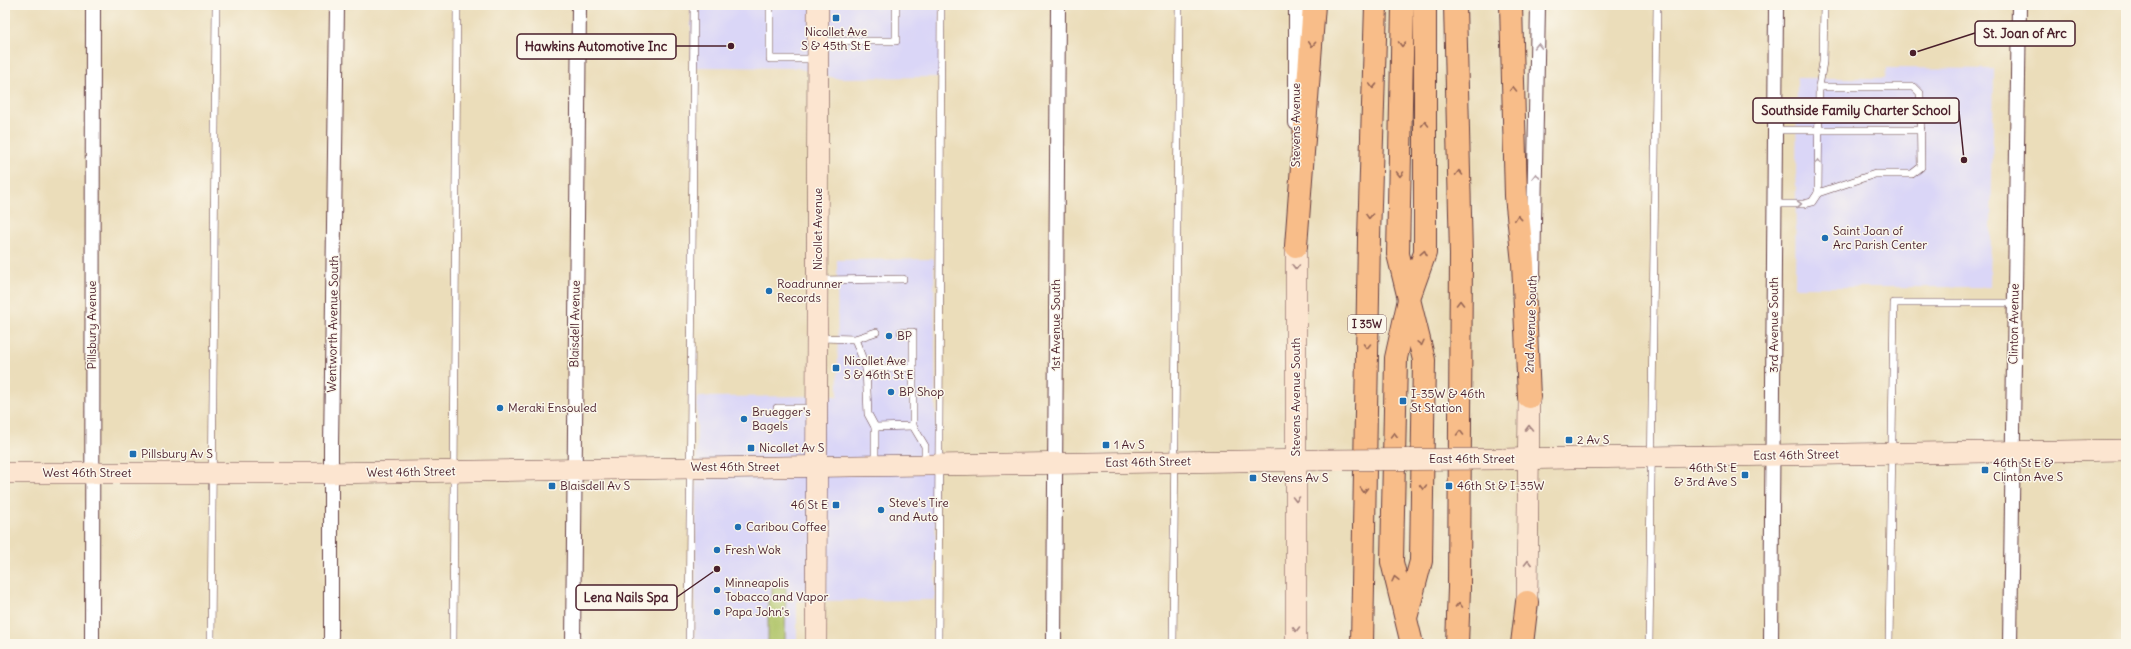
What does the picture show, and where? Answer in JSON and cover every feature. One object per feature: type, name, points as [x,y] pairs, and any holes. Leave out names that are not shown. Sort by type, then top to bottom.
[{"type":"highway","points":[[1296,246],[1314,5]]},
{"type":"highway","name":"I 35W","points":[[1362,644],[1369,238],[1376,5]]},
{"type":"highway","points":[[1398,644],[1422,561],[1424,360],[1410,295],[1398,254],[1403,5]]},
{"type":"highway","points":[[1412,644],[1405,621],[1392,562],[1396,358],[1410,295],[1425,253],[1425,5]]},
{"type":"highway","points":[[1455,5],[1460,255],[1459,580],[1457,644]]},
{"type":"highway","points":[[1511,5],[1516,196],[1522,262],[1529,397]]},
{"type":"highway","points":[[1522,644],[1527,602]]},
{"type":"main road","name":"Nicollet Avenue","points":[[816,644],[818,408],[818,5]]},
{"type":"main road","name":"Stevens Avenue South","points":[[1296,246],[1296,644]]},
{"type":"main road","name":"2nd Avenue South","points":[[1527,602],[1529,397]]},
{"type":"main road","name":"East 46th Street","points":[[817,466],[1502,459],[2126,450]]},
{"type":"main road","name":"West 46th Street","points":[[5,473],[331,473],[817,466]]},
{"type":"street","name":"Pillsbury Avenue","points":[[92,644],[93,5]]},
{"type":"street","name":"Wentworth Avenue South","points":[[331,644],[331,473],[337,5]]},
{"type":"street","name":"Blaisdell Avenue","points":[[573,644],[579,5]]},
{"type":"street","name":"1st Avenue South","points":[[1054,644],[1058,5]]},
{"type":"street","name":"Stevens Avenue","points":[[1296,5],[1296,246]]},
{"type":"street","name":"2nd Avenue South","points":[[1529,397],[1536,194],[1538,5]]},
{"type":"street","name":"3rd Avenue South","points":[[1771,644],[1776,5]]},
{"type":"street","name":"Clinton Avenue","points":[[2010,644],[2019,5]]},
{"type":"street","name":"2nd Avenue South","points":[[1527,602],[1529,644]]},
{"type":"lane","points":[[211,644],[211,472],[216,5]]},
{"type":"lane","points":[[453,644],[457,5]]},
{"type":"lane","points":[[689,644],[694,5]]},
{"type":"lane","points":[[770,5],[770,59],[818,50],[896,41],[896,5]]},
{"type":"lane","points":[[938,644],[932,465],[941,5]]},
{"type":"lane","points":[[1173,644],[1178,5]]},
{"type":"lane","points":[[1649,644],[1657,5]]},
{"type":"lane","points":[[1775,204],[1804,204],[1812,202],[1818,193],[1819,87],[1823,62],[1824,5]]},
{"type":"lane","points":[[1818,193],[1874,174],[1912,174],[1921,167],[1920,93],[1914,87],[1819,87]]},
{"type":"lane","points":[[1776,130],[1921,130]]},
{"type":"lane","points":[[818,280],[903,278]]},
{"type":"lane","points":[[1889,644],[1894,303],[2014,303]]},
{"type":"lane","points":[[818,338],[855,339],[876,332]]},
{"type":"lane","points":[[901,332],[913,332],[913,426],[932,465]]},
{"type":"lane","points":[[855,339],[866,368],[868,414],[875,427],[875,466]]},
{"type":"lane","points":[[866,368],[913,368]]},
{"type":"lane","points":[[777,408],[818,408]]},
{"type":"lane","points":[[875,427],[913,426]]},
{"type":"shaded area","points":[[691,5],[940,5],[941,77],[835,78],[797,68],[691,67]]},
{"type":"shaded area","points":[[1886,68],[1994,69],[1990,287],[1795,287],[1797,78],[1885,78]]},
{"type":"shaded area","points":[[934,259],[936,449],[935,600],[797,601],[797,644],[695,644],[697,397],[838,396],[837,260]]},
{"type":"green space","points":[[772,587],[786,587],[785,644],[768,644],[768,599],[772,599]]},
{"type":"place","name":"Nicollet Ave S & 45th St E","points":[[836,18]]},
{"type":"place","name":"Hawkins Automotive Inc","points":[[731,46]]},
{"type":"place","name":"St. Joan of Arc","points":[[1913,53]]},
{"type":"place","name":"Southside Family Charter School","points":[[1964,160]]},
{"type":"place","name":"Saint Joan of Arc Parish Center","points":[[1825,238]]},
{"type":"place","name":"Roadrunner Records","points":[[769,291]]},
{"type":"place","name":"BP","points":[[889,336]]},
{"type":"place","name":"Nicollet Ave S & 46th St E","points":[[836,368]]},
{"type":"place","name":"BP Shop","points":[[891,392]]},
{"type":"place","name":"I-35W & 46th St Station","points":[[1403,401]]},
{"type":"place","name":"Meraki Ensouled","points":[[500,408]]},
{"type":"place","name":"Bruegger's Bagels","points":[[744,419]]},
{"type":"place","name":"2 Av S","points":[[1569,440]]},
{"type":"place","name":"1 Av S","points":[[1106,445]]},
{"type":"place","name":"Nicollet Av S","points":[[751,448]]},
{"type":"place","name":"Pillsbury Av S","points":[[133,454]]},
{"type":"place","name":"46th St E & Clinton Ave S","points":[[1985,470]]},
{"type":"place","name":"46th St E & 3rd Ave S","points":[[1745,475]]},
{"type":"place","name":"Stevens Av S","points":[[1253,478]]},
{"type":"place","name":"Blaisdell Av S","points":[[552,486]]},
{"type":"place","name":"46th St & I-35W","points":[[1449,486]]},
{"type":"place","name":"46 St E","points":[[836,505]]},
{"type":"place","name":"Steve's Tire and Auto","points":[[881,510]]},
{"type":"place","name":"Caribou Coffee","points":[[738,527]]},
{"type":"place","name":"Fresh Wok","points":[[717,550]]},
{"type":"place","name":"Lena Nails Spa","points":[[717,569]]},
{"type":"place","name":"Minneapolis Tobacco and Vapor","points":[[717,590]]},
{"type":"place","name":"Papa John's","points":[[717,612]]}]
